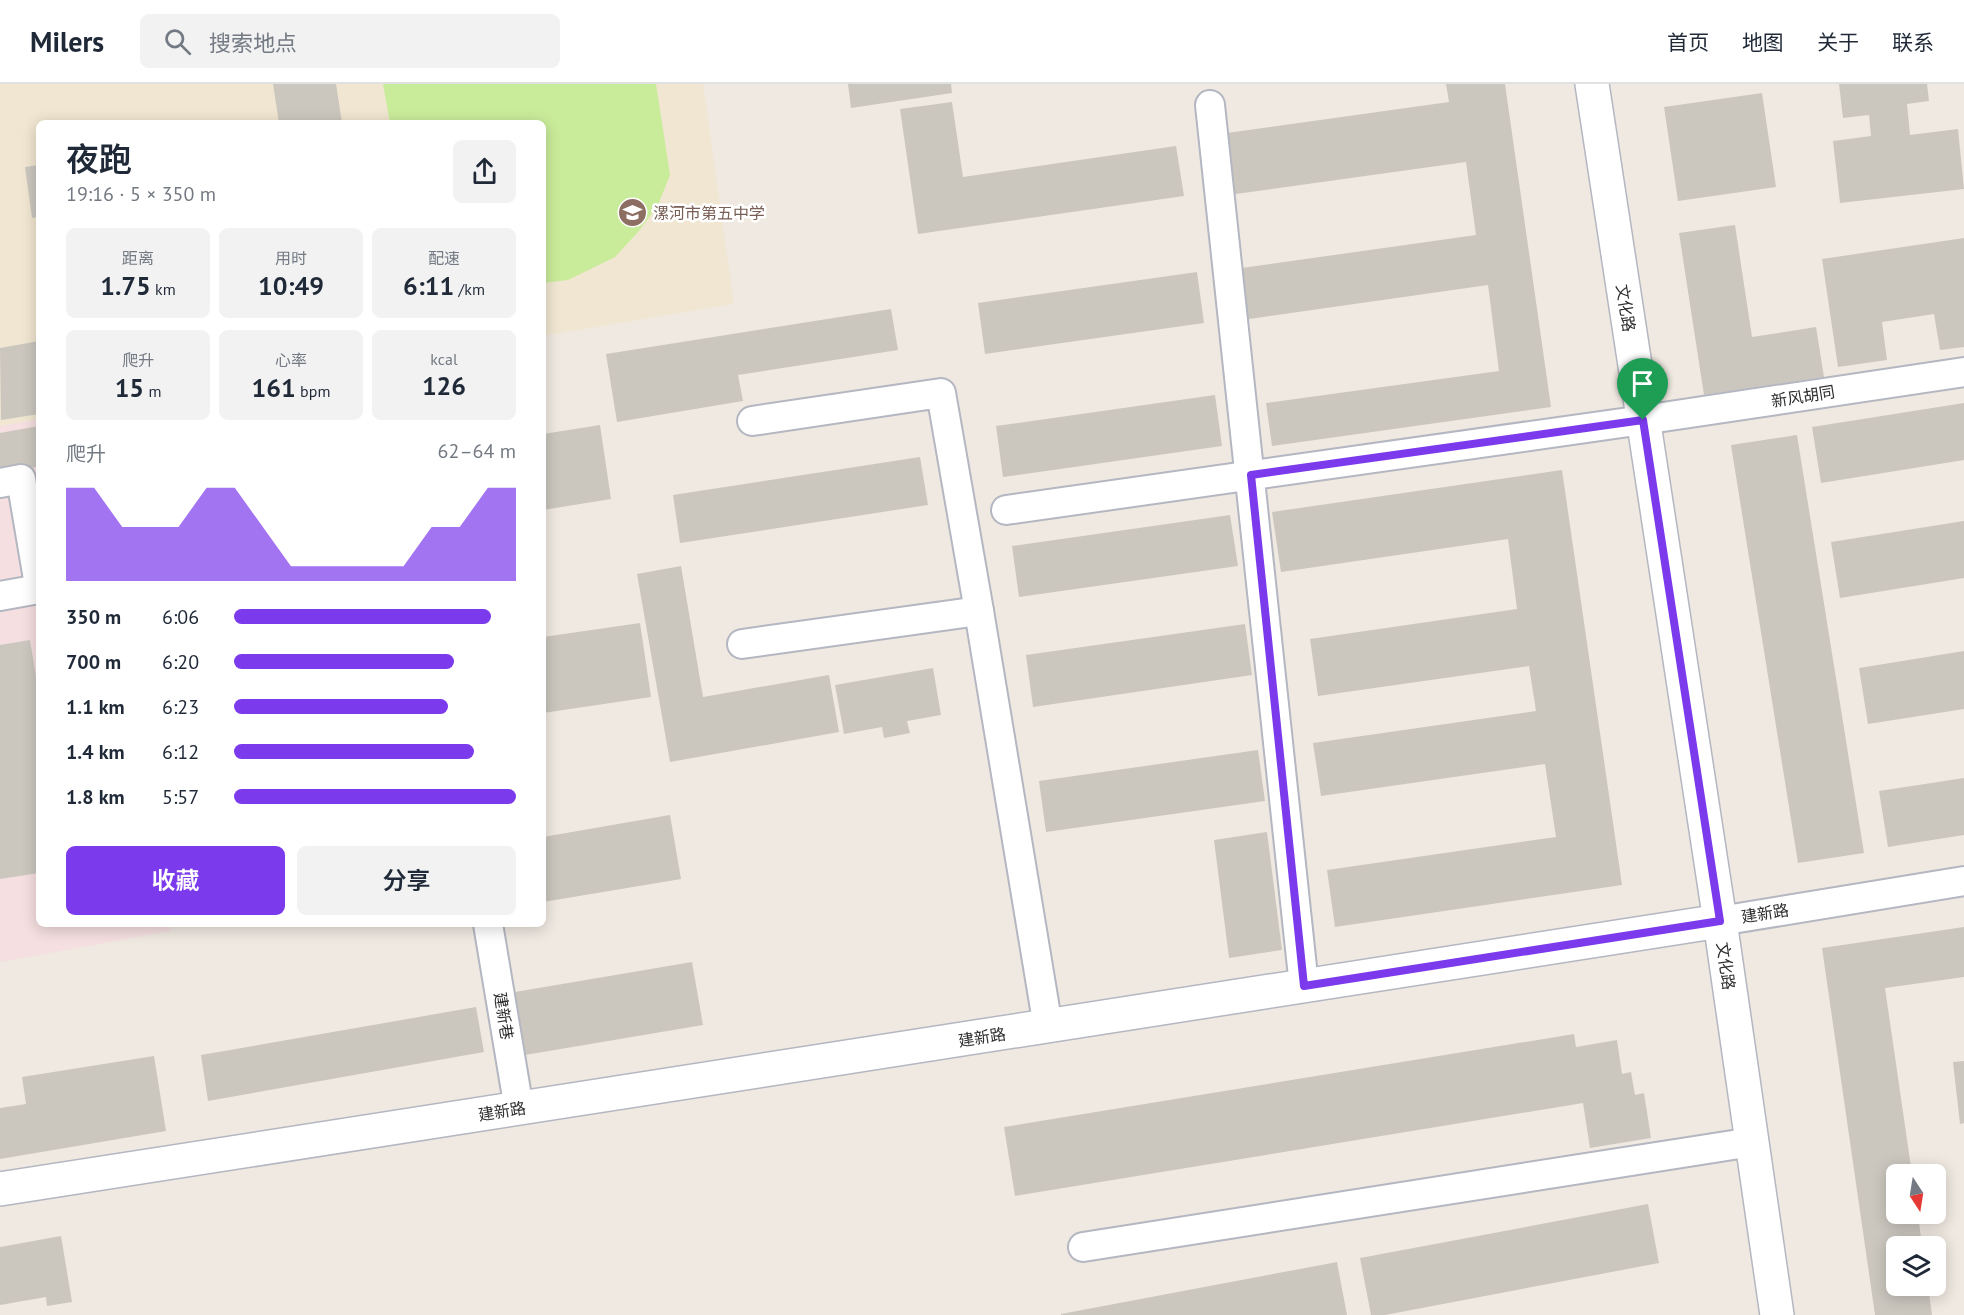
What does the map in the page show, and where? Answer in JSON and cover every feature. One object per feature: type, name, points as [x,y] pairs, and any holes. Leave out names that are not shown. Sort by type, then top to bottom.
[{"type":"street","name":"文化路","points":[[1592,84],[1720,921],[1777,1315]]},
{"type":"street","points":[[1210,105],[1304,986]]},
{"type":"street","name":"新风胡同","points":[[1006,510],[1964,372]]},
{"type":"street","points":[[752,421],[941,393],[1048,1027]]},
{"type":"street","points":[[0,483],[21,479],[36,569]]},
{"type":"street","points":[[0,596],[36,588]]},
{"type":"street","points":[[742,644],[979,611]]},
{"type":"street","name":"建新路","points":[[0,1189],[1048,1027],[1964,881]]},
{"type":"street","name":"建新巷","points":[[489,927],[519,1109]]},
{"type":"street","points":[[1083,1247],[1752,1142]]},
{"type":"shaded area","name":"漯河市第五中学","points":[[0,84],[703,84],[734,304],[546,335],[546,120],[36,120],[36,420],[0,426]]},
{"type":"shaded area","points":[[36,420],[36,927],[170,927],[171,931],[0,962],[0,426]]},
{"type":"green space","points":[[383,84],[656,84],[670,175],[658,205],[615,257],[568,280],[546,283],[546,120],[389,120]]},
{"type":"building","points":[[273,84],[336,84],[342,120],[279,120]]},
{"type":"building","points":[[848,84],[951,84],[952,93],[851,108]]},
{"type":"building","points":[[1446,84],[1505,84],[1551,407],[1272,446],[1266,403],[1499,371],[1488,285],[1242,320],[1235,269],[1476,235],[1466,162],[1229,195],[1220,134],[1449,102]]},
{"type":"building","points":[[1839,84],[1927,84],[1929,101],[1907,104],[1910,135],[1958,129],[1964,189],[1840,203],[1833,141],[1871,136],[1869,115],[1843,118]]},
{"type":"building","points":[[1762,93],[1776,187],[1678,201],[1664,107]]},
{"type":"building","points":[[952,102],[963,177],[1176,146],[1184,196],[918,234],[900,109]]},
{"type":"building","points":[[36,165],[36,217],[32,218],[25,167]]},
{"type":"building","points":[[1735,225],[1752,337],[1816,327],[1824,377],[1704,395],[1679,233]]},
{"type":"building","points":[[1964,238],[1964,347],[1940,350],[1934,314],[1882,322],[1887,360],[1838,367],[1822,259]]},
{"type":"building","points":[[1197,272],[1204,323],[985,354],[978,303]]},
{"type":"building","points":[[891,309],[898,350],[738,375],[743,401],[617,422],[606,354]]},
{"type":"building","points":[[36,342],[36,414],[1,420],[0,348]]},
{"type":"building","points":[[1215,395],[1222,446],[1003,477],[996,426]]},
{"type":"building","points":[[1964,403],[1964,460],[1821,483],[1812,427]]},
{"type":"building","points":[[600,425],[611,499],[546,510],[546,434]]},
{"type":"building","points":[[36,427],[36,467],[0,473],[0,433]]},
{"type":"building","points":[[1797,435],[1864,853],[1798,863],[1731,445]]},
{"type":"building","points":[[920,457],[928,505],[680,543],[673,495]]},
{"type":"building","points":[[1562,470],[1622,885],[1335,927],[1327,870],[1556,837],[1545,764],[1321,796],[1313,743],[1536,711],[1529,666],[1318,696],[1310,639],[1517,609],[1508,539],[1281,572],[1272,512]]},
{"type":"building","points":[[1230,515],[1238,566],[1019,597],[1012,546]]},
{"type":"building","points":[[1964,521],[1964,578],[1840,598],[1831,542]]},
{"type":"building","points":[[681,566],[703,697],[829,675],[839,732],[670,762],[637,574]]},
{"type":"building","points":[[640,623],[651,697],[546,713],[546,637]]},
{"type":"building","points":[[1245,624],[1252,675],[1033,707],[1026,655]]},
{"type":"building","points":[[30,640],[36,677],[36,873],[0,879],[0,645]]},
{"type":"building","points":[[1964,651],[1964,709],[1868,724],[1859,668]]},
{"type":"building","points":[[933,668],[941,715],[907,721],[910,733],[884,738],[882,727],[844,734],[835,685]]},
{"type":"building","points":[[1258,750],[1265,801],[1046,832],[1039,781]]},
{"type":"building","points":[[1964,778],[1964,835],[1888,847],[1879,791]]},
{"type":"building","points":[[670,815],[681,879],[546,902],[546,836]]},
{"type":"building","points":[[1267,832],[1282,950],[1229,958],[1214,840]]},
{"type":"building","points":[[1964,927],[1964,977],[1885,988],[1911,1164],[1886,1164],[1886,1224],[1919,1224],[1921,1236],[1886,1236],[1886,1296],[1929,1296],[1932,1315],[1875,1315],[1822,948]]},
{"type":"building","points":[[692,962],[703,1025],[525,1055],[515,992]]},
{"type":"building","points":[[476,1007],[484,1052],[208,1101],[201,1055]]},
{"type":"building","points":[[1574,1034],[1576,1047],[1617,1040],[1622,1074],[1631,1072],[1635,1095],[1644,1093],[1651,1138],[1590,1148],[1583,1103],[1015,1196],[1004,1127]]},
{"type":"building","points":[[154,1056],[166,1131],[0,1159],[0,1108],[26,1104],[22,1077]]},
{"type":"building","points":[[1964,1061],[1964,1123],[1960,1124],[1953,1062]]},
{"type":"building","points":[[1648,1204],[1659,1263],[1385,1315],[1371,1315],[1360,1258]]},
{"type":"building","points":[[61,1236],[72,1302],[47,1306],[46,1297],[0,1305],[0,1247]]},
{"type":"building","points":[[1337,1262],[1347,1315],[1061,1315],[1061,1314]]},
{"type":"place","name":"漯河市第五中学","points":[[632,213]]},
{"type":"route","points":[[1643,420],[1720,921],[1304,986],[1251,475],[1643,420]]}]
